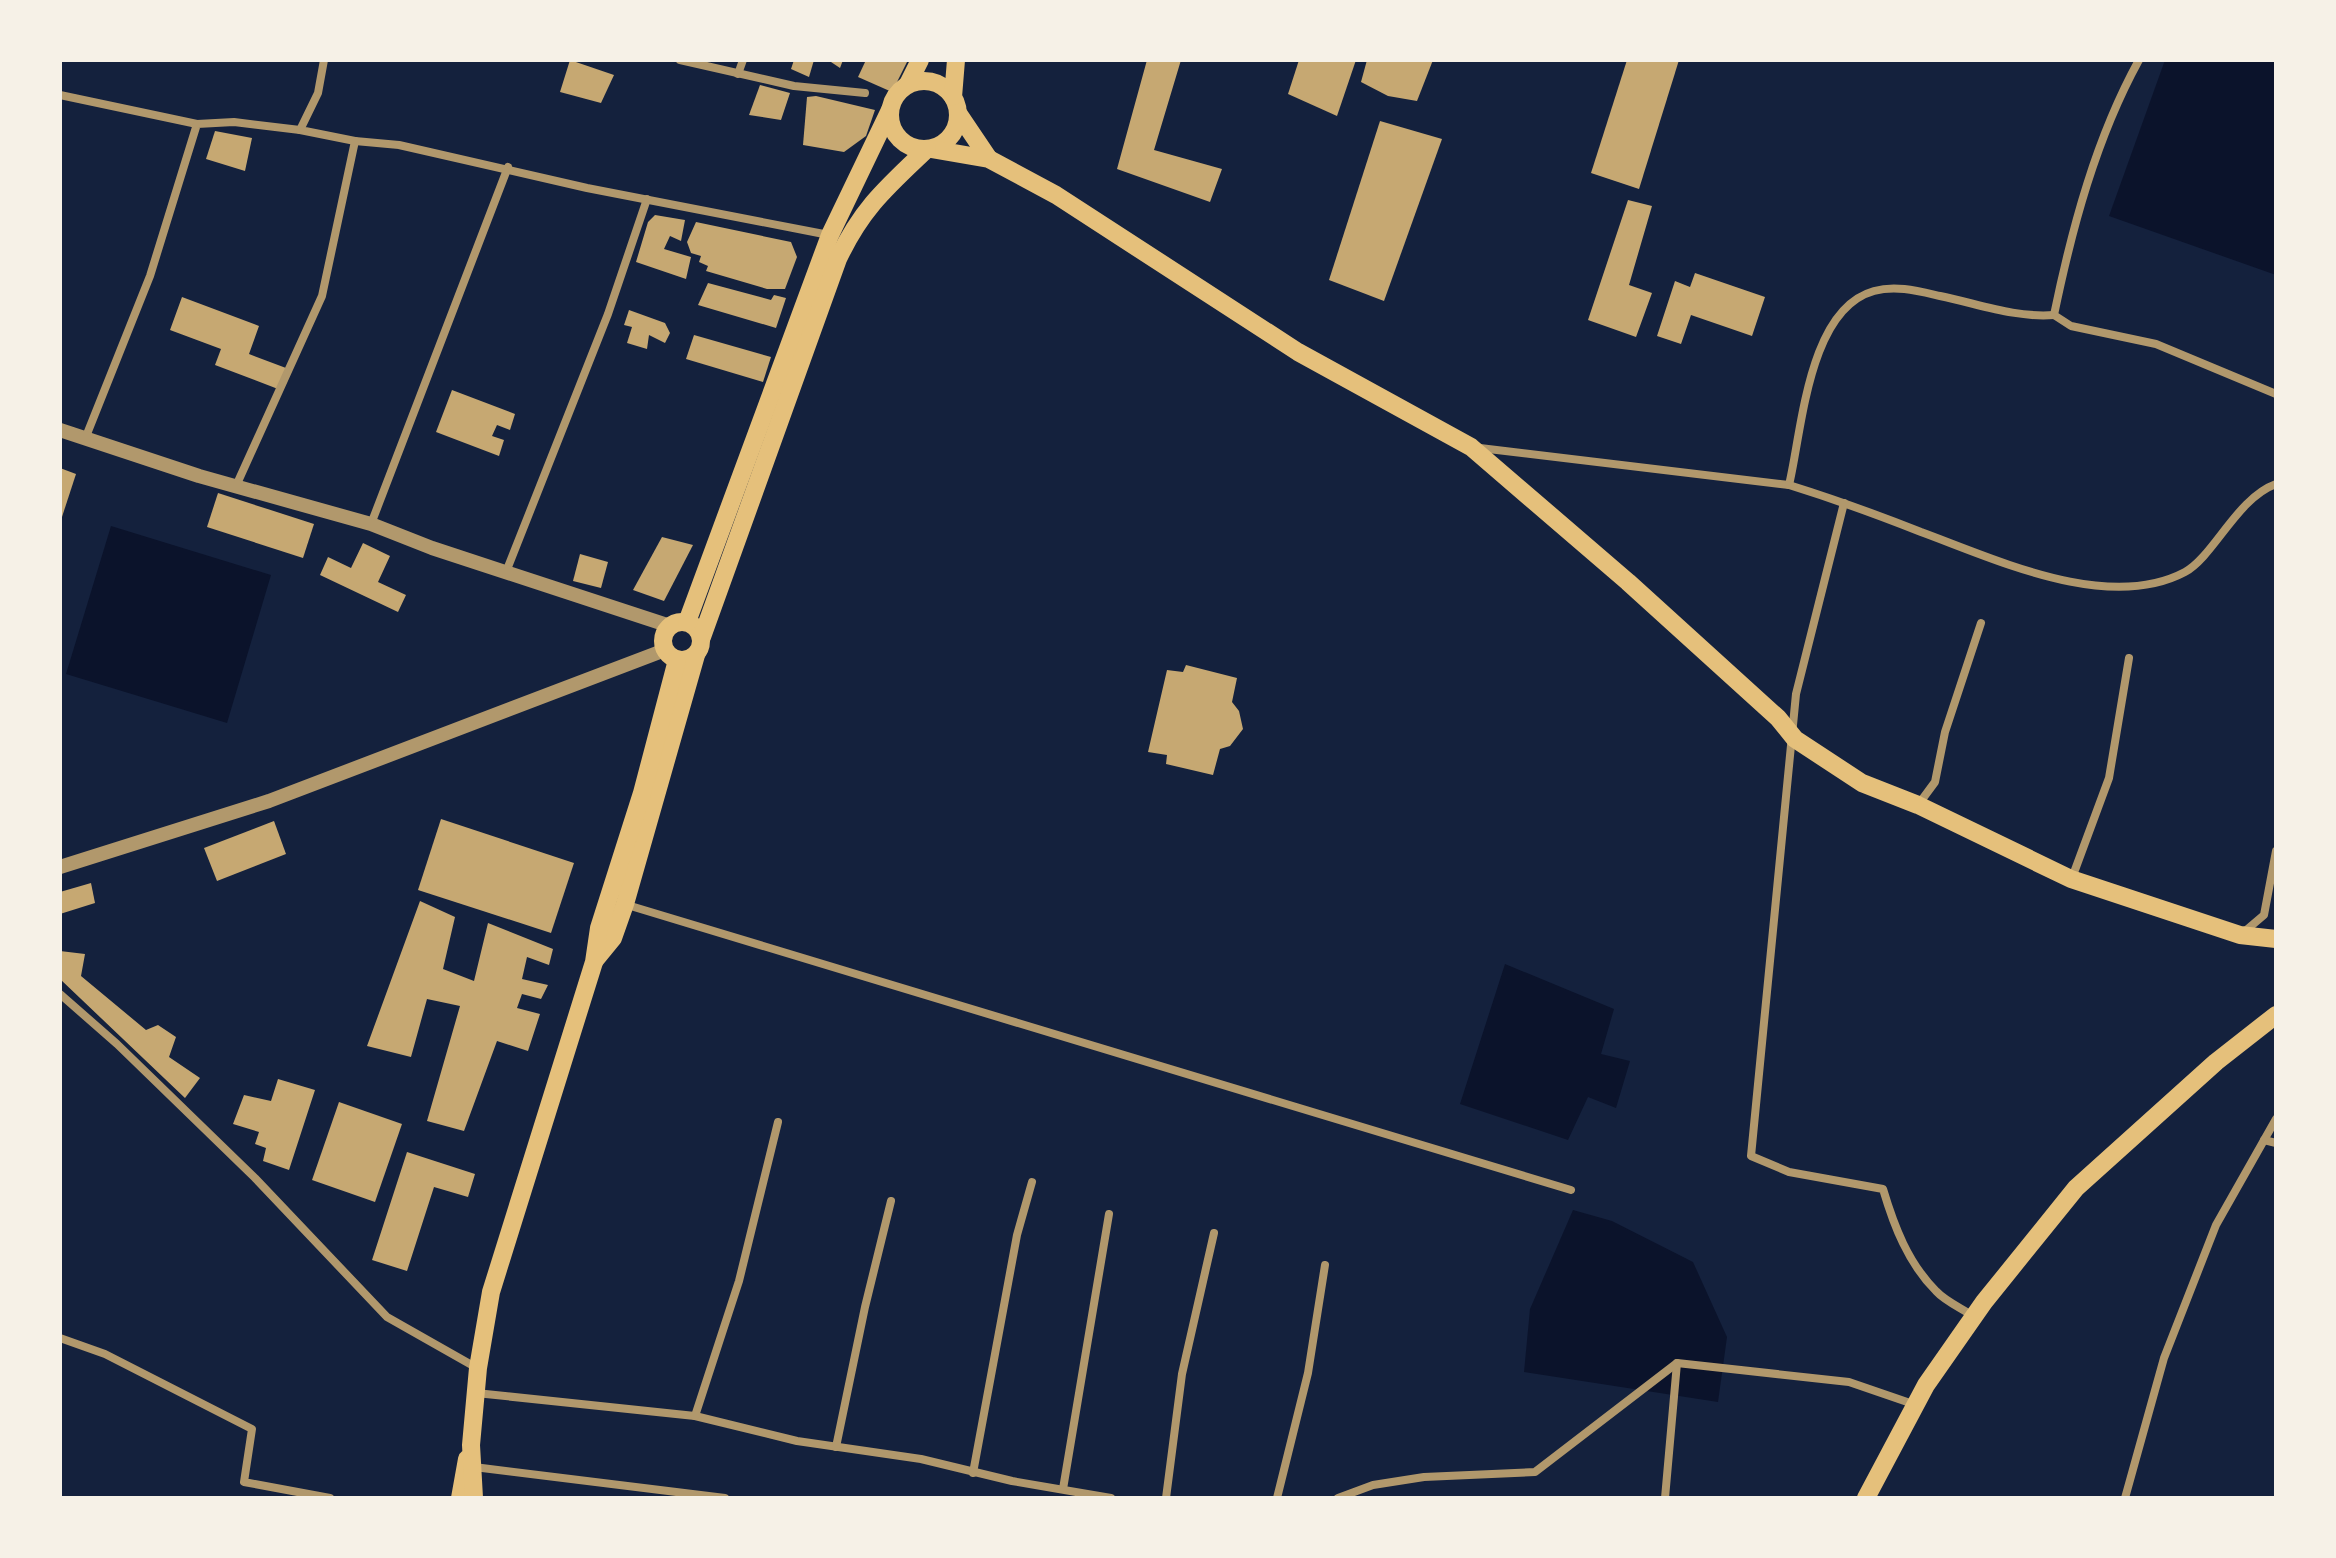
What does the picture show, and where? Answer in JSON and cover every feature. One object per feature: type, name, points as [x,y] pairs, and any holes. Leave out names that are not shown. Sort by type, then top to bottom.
[{"type":"main road","points":[[679,655],[665,633],[679,624],[830,235],[896,95],[908,84],[920,60]]},
{"type":"main road","points":[[460,1498],[471,1445],[478,1368],[491,1292],[594,962],[617,901],[679,655],[702,637],[838,259],[854,226],[874,198],[929,149],[946,142],[956,129],[956,60]]},
{"type":"main road","points":[[908,84],[933,82],[956,105],[989,159]]},
{"type":"main road","points":[[890,110],[892,127],[900,140],[915,149],[989,159],[1056,195],[1298,352],[1471,447],[1640,593],[1778,718],[1795,739],[1862,783],[1918,805],[2071,879],[2240,935],[2276,939]]},
{"type":"main road","points":[[679,624],[697,627],[702,637]]},
{"type":"main road","points":[[1866,1498],[1916,1405],[1974,1316],[2076,1188],[2181,1092],[2276,1015]]},
{"type":"main road","points":[[471,1445],[474,1498]]},
{"type":"street","points":[[300,130],[318,93],[324,60]]},
{"type":"street","points":[[680,60],[826,91],[865,93]]},
{"type":"street","points":[[738,74],[743,60]]},
{"type":"street","points":[[2054,315],[2068,247],[2116,102],[2139,60]]},
{"type":"street","points":[[60,95],[197,124],[234,122],[399,145],[830,235]]},
{"type":"street","points":[[84,440],[150,276],[197,124]]},
{"type":"street","points":[[236,486],[322,296],[355,141]]},
{"type":"street","points":[[371,524],[508,167]]},
{"type":"street","points":[[506,572],[608,314],[647,199]]},
{"type":"street","points":[[1789,485],[1803,403],[1824,343],[1843,309],[1871,292],[1895,288],[2026,317],[2054,315],[2071,326],[2156,344],[2276,394]]},
{"type":"street","points":[[60,430],[236,486],[371,524],[506,572],[679,624]]},
{"type":"street","points":[[1471,447],[1789,485],[2015,566],[2087,585],[2124,587],[2160,581],[2187,571],[2240,510],[2276,484]]},
{"type":"street","points":[[1844,503],[1796,694],[1795,739],[1751,1156],[1789,1172],[1883,1189],[1896,1230],[1917,1266],[1937,1292],[1974,1316]]},
{"type":"street","points":[[1918,805],[1935,782],[1945,732],[1981,623]]},
{"type":"street","points":[[60,867],[269,801],[679,655]]},
{"type":"street","points":[[2071,879],[2109,778],[2129,658]]},
{"type":"street","points":[[2240,935],[2264,915],[2276,851]]},
{"type":"street","points":[[617,901],[1571,1190]]},
{"type":"street","points":[[60,994],[117,1044],[255,1178],[387,1317],[478,1368]]},
{"type":"street","points":[[2125,1498],[2164,1358],[2216,1225],[2276,1119]]},
{"type":"street","points":[[695,1416],[739,1281],[778,1122]]},
{"type":"street","points":[[2264,1140],[2276,1143]]},
{"type":"street","points":[[973,1473],[1017,1235],[1032,1182]]},
{"type":"street","points":[[836,1447],[891,1201]]},
{"type":"street","points":[[1063,1489],[1109,1214]]},
{"type":"street","points":[[1166,1498],[1182,1374],[1214,1233]]},
{"type":"street","points":[[1277,1498],[1308,1373],[1325,1265]]},
{"type":"street","points":[[60,1338],[105,1354],[252,1429],[244,1482],[330,1498]]},
{"type":"street","points":[[1665,1498],[1677,1363]]},
{"type":"street","points":[[1338,1498],[1373,1485],[1424,1477],[1535,1472],[1677,1363],[1849,1382],[1916,1405]]},
{"type":"street","points":[[476,1393],[695,1416],[836,1447],[921,1459],[973,1473],[1111,1498]]},
{"type":"street","points":[[473,1467],[725,1498]]},
{"type":"water","points":[[2165,60],[2276,60],[2276,275],[2109,216]]},
{"type":"water","points":[[111,526],[271,575],[227,723],[66,674]]},
{"type":"water","points":[[1505,964],[1614,1009],[1601,1054],[1630,1061],[1616,1108],[1588,1097],[1568,1140],[1460,1104]]},
{"type":"water","points":[[1573,1210],[1612,1221],[1693,1262],[1727,1337],[1718,1402],[1524,1372],[1530,1309]]},
{"type":"building","points":[[570,60],[614,75],[601,103],[560,92]]},
{"type":"building","points":[[794,60],[814,60],[809,77],[791,69]]},
{"type":"building","points":[[828,60],[843,60],[840,68]]},
{"type":"building","points":[[866,60],[908,60],[892,92],[858,77]]},
{"type":"building","points":[[1147,60],[1181,60],[1154,150],[1222,169],[1210,202],[1117,169]]},
{"type":"building","points":[[1299,60],[1356,60],[1337,116],[1288,94]]},
{"type":"building","points":[[1367,60],[1433,60],[1417,101],[1388,96],[1361,82]]},
{"type":"building","points":[[1627,60],[1679,60],[1639,189],[1591,173]]},
{"type":"building","points":[[760,85],[790,93],[781,120],[749,115]]},
{"type":"building","points":[[816,96],[875,110],[866,136],[844,152],[803,145],[807,97]]},
{"type":"building","points":[[1380,121],[1442,139],[1384,301],[1329,280]]},
{"type":"building","points":[[215,131],[252,138],[245,171],[206,159]]},
{"type":"building","points":[[1628,200],[1652,206],[1629,285],[1652,293],[1636,337],[1588,320]]},
{"type":"building","points":[[655,215],[685,220],[681,241],[670,236],[664,249],[691,257],[686,279],[636,262],[648,222]]},
{"type":"building","points":[[696,222],[791,242],[797,257],[785,289],[767,289],[706,271],[708,266],[699,262],[701,256],[691,253],[687,242]]},
{"type":"building","points":[[1695,273],[1765,297],[1752,336],[1691,315],[1681,344],[1657,336],[1675,281],[1690,287]]},
{"type":"building","points":[[708,283],[771,300],[774,295],[786,298],[776,328],[698,305]]},
{"type":"building","points":[[182,297],[259,326],[249,354],[286,368],[278,389],[215,365],[221,349],[170,330]]},
{"type":"building","points":[[629,310],[665,323],[670,333],[665,343],[649,335],[647,349],[627,343],[632,327],[624,325]]},
{"type":"building","points":[[694,335],[771,357],[763,382],[686,359]]},
{"type":"building","points":[[452,390],[515,414],[510,430],[497,425],[492,436],[504,440],[499,456],[436,432]]},
{"type":"building","points":[[60,468],[76,474],[61,520],[60,520]]},
{"type":"building","points":[[218,493],[314,524],[303,558],[207,527]]},
{"type":"building","points":[[662,537],[693,545],[664,601],[633,590]]},
{"type":"building","points":[[363,543],[390,556],[378,582],[406,595],[398,612],[320,575],[328,557],[351,568]]},
{"type":"building","points":[[580,554],[608,562],[601,588],[573,581]]},
{"type":"building","points":[[1186,665],[1237,678],[1232,702],[1239,711],[1243,729],[1230,746],[1220,749],[1213,775],[1166,764],[1167,755],[1148,752],[1167,670],[1183,672]]},
{"type":"building","points":[[441,819],[574,863],[551,933],[418,890]]},
{"type":"building","points":[[274,821],[286,854],[217,881],[204,848]]},
{"type":"building","points":[[91,883],[95,903],[60,914],[60,892]]},
{"type":"building","points":[[420,901],[455,917],[443,969],[474,981],[488,923],[553,949],[549,965],[527,957],[522,979],[548,985],[541,999],[522,994],[517,1008],[540,1014],[528,1051],[497,1041],[464,1131],[427,1121],[460,1006],[427,999],[411,1057],[367,1046]]},
{"type":"building","points":[[60,951],[85,954],[81,976],[146,1030],[158,1025],[176,1037],[169,1057],[200,1078],[185,1098],[60,979]]},
{"type":"building","points":[[278,1079],[315,1090],[289,1170],[263,1161],[266,1148],[255,1144],[259,1132],[233,1124],[244,1095],[271,1101]]},
{"type":"building","points":[[339,1102],[402,1124],[375,1202],[312,1180]]},
{"type":"building","points":[[407,1152],[475,1174],[468,1197],[434,1187],[407,1271],[372,1260]]}]
